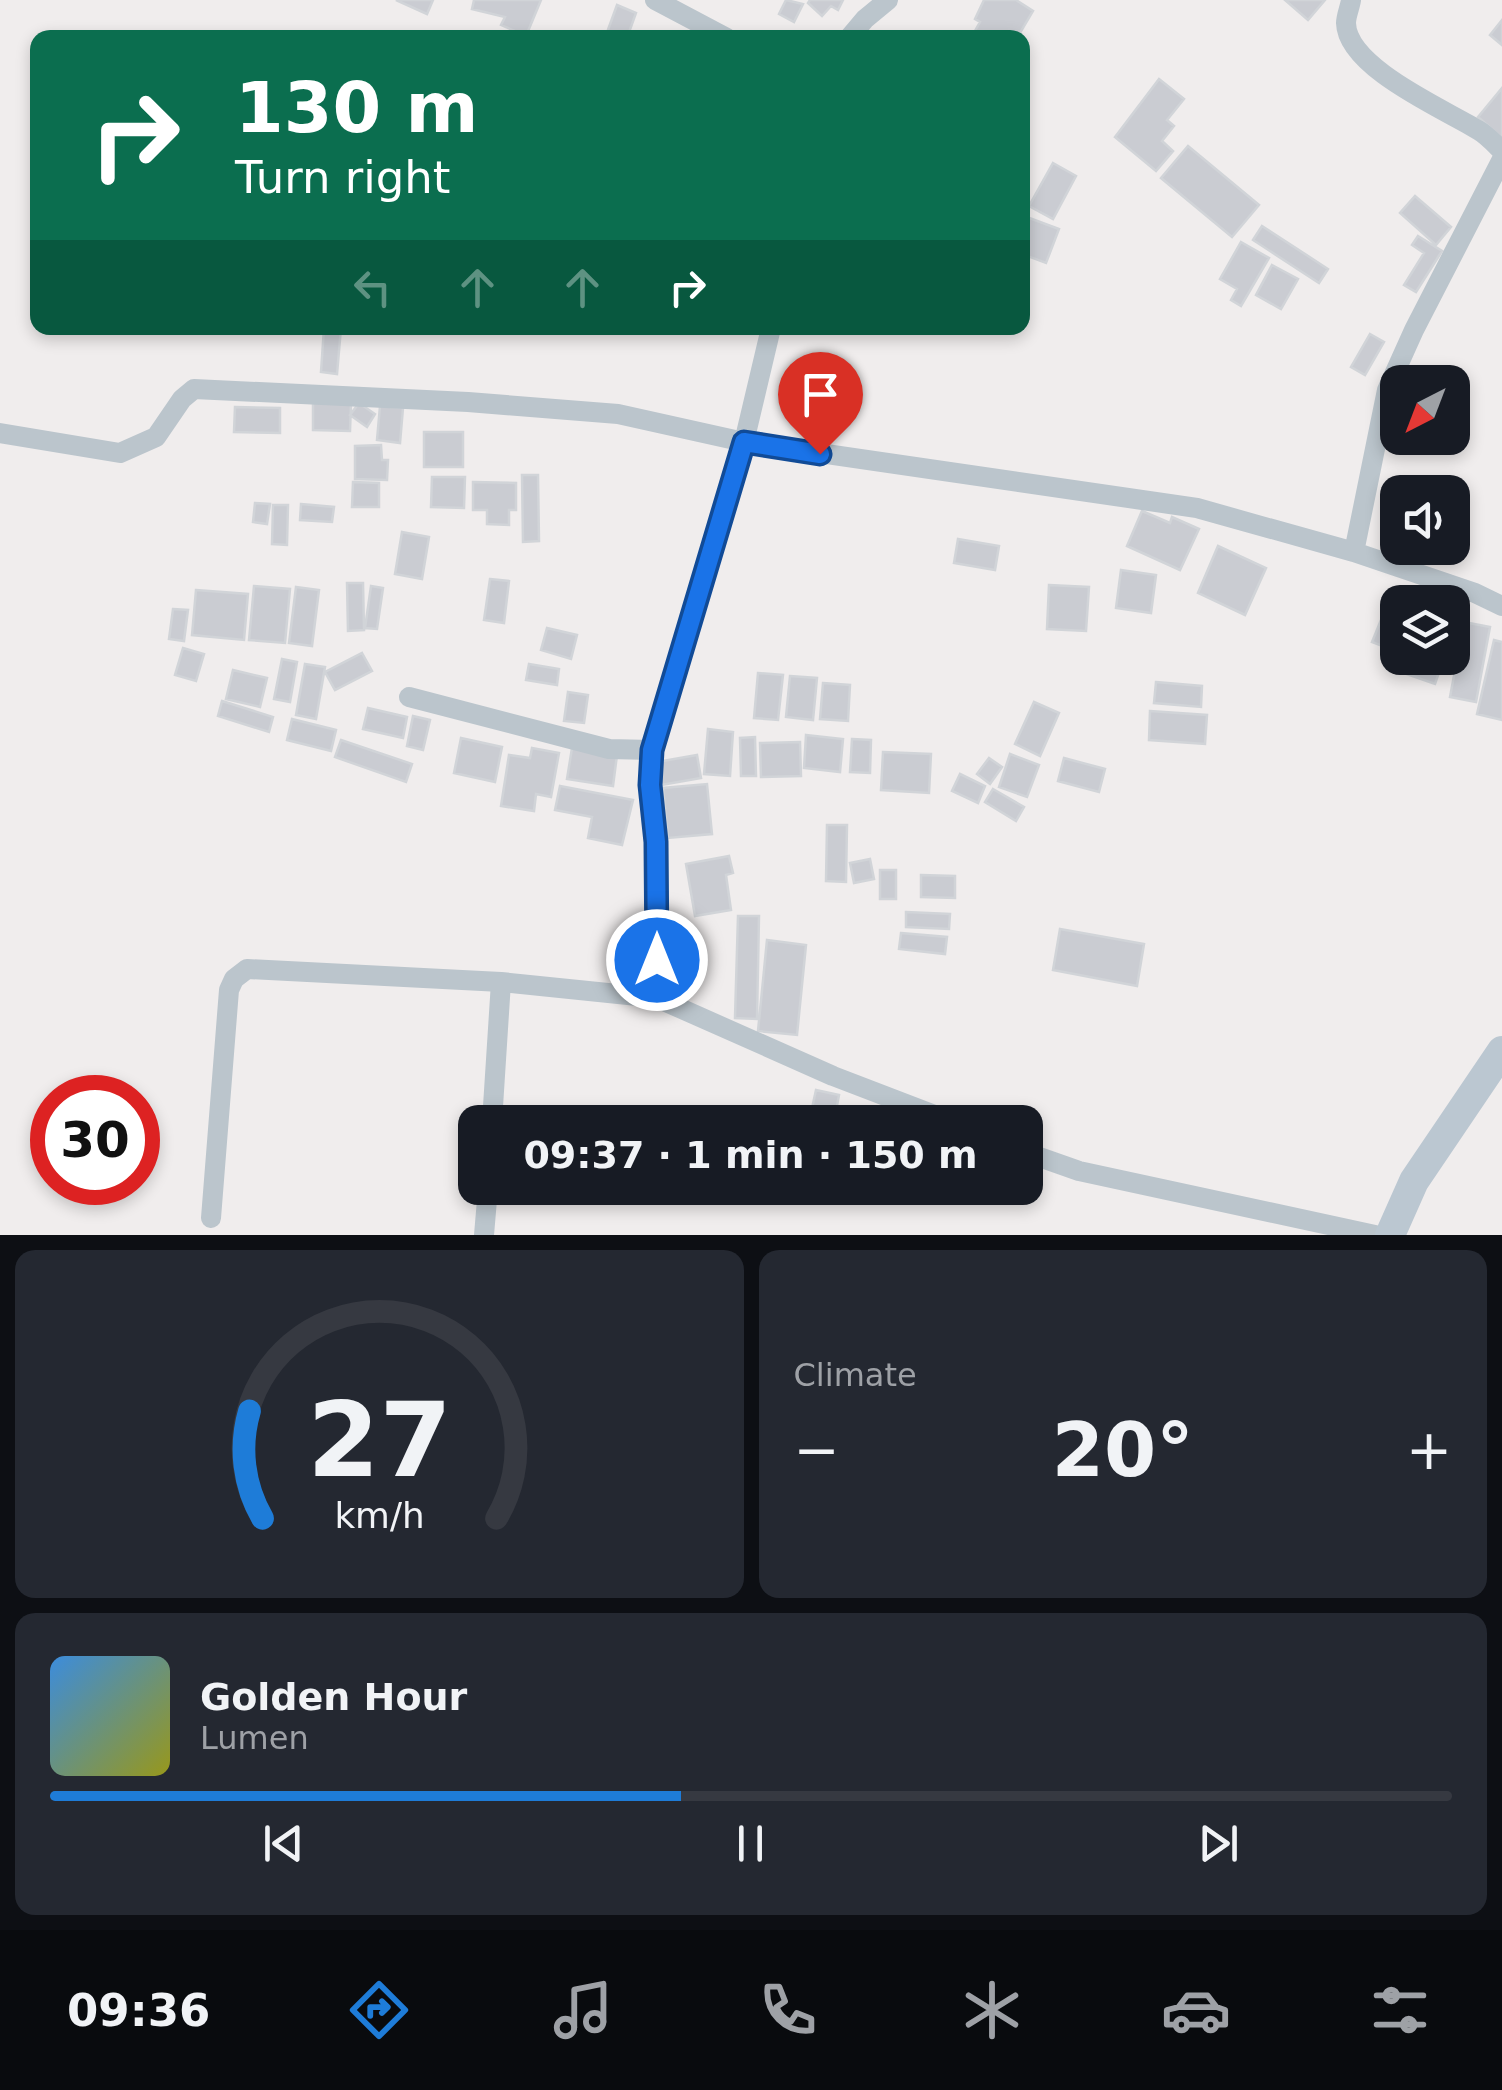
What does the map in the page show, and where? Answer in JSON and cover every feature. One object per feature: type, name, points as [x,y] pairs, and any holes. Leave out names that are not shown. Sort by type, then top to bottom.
[{"type":"street","points":[[654,0],[712,30]]},
{"type":"street","points":[[856,30],[888,0]]},
{"type":"street","points":[[1351,0],[1346,24],[1358,50],[1431,106],[1482,131],[1502,151]]},
{"type":"street","points":[[1354,552],[1387,390],[1502,159]]},
{"type":"street","points":[[657,998],[652,750],[744,442],[769,335]]},
{"type":"street","points":[[0,432],[120,453],[156,437],[182,398],[194,389],[468,402],[618,414],[744,442],[1198,508],[1354,552],[1502,606]]},
{"type":"street","points":[[409,697],[609,749],[652,750]]},
{"type":"street","points":[[211,1218],[229,990],[234,978],[247,969],[502,982],[657,998],[909,1105]]},
{"type":"street","points":[[493,1105],[502,982]]},
{"type":"street","points":[[1390,1235],[1414,1181],[1502,1051]]},
{"type":"street","points":[[1043,1158],[1080,1171],[1375,1235]]},
{"type":"street","points":[[484,1235],[487,1205]]},
{"type":"building","points":[[396,0],[433,0],[427,14]]},
{"type":"building","points":[[474,0],[541,0],[528,30],[512,30],[501,25],[505,17],[472,9]]},
{"type":"building","points":[[786,0],[803,4],[794,22],[779,14]]},
{"type":"building","points":[[843,0],[838,10],[831,6],[822,16],[808,3]]},
{"type":"building","points":[[984,0],[1016,0],[1033,11],[1022,30],[976,30],[980,22],[975,19]]},
{"type":"building","points":[[1285,0],[1325,0],[1308,20]]},
{"type":"building","points":[[617,5],[636,13],[630,30],[608,30]]},
{"type":"building","points":[[1502,20],[1502,45],[1490,35]]},
{"type":"building","points":[[1159,79],[1184,99],[1167,120],[1174,126],[1162,141],[1173,151],[1156,171],[1115,137]]},
{"type":"building","points":[[1502,88],[1502,138],[1478,117]]},
{"type":"building","points":[[1188,146],[1259,205],[1232,237],[1161,178]]},
{"type":"building","points":[[1053,163],[1076,176],[1053,219],[1030,204]]},
{"type":"building","points":[[1415,196],[1451,227],[1436,245],[1400,213]]},
{"type":"building","points":[[1030,218],[1059,229],[1046,263],[1030,257]]},
{"type":"building","points":[[1262,226],[1328,269],[1319,283],[1253,240]]},
{"type":"building","points":[[1418,236],[1442,251],[1416,292],[1404,285],[1424,253],[1412,245]]},
{"type":"building","points":[[1241,242],[1269,258],[1241,306],[1231,300],[1237,289],[1220,279]]},
{"type":"building","points":[[1272,265],[1298,279],[1281,309],[1256,295]]},
{"type":"building","points":[[1370,334],[1384,342],[1365,375],[1351,367]]},
{"type":"building","points":[[324,335],[340,335],[337,374],[321,372]]},
{"type":"building","points":[[313,402],[351,403],[350,431],[313,430]]},
{"type":"building","points":[[359,403],[375,414],[367,427],[350,415]]},
{"type":"building","points":[[380,406],[403,408],[400,443],[377,440]]},
{"type":"building","points":[[235,407],[280,408],[280,433],[234,432]]},
{"type":"building","points":[[424,432],[463,432],[463,467],[424,467]]},
{"type":"building","points":[[381,445],[382,460],[388,460],[387,480],[355,479],[355,446]]},
{"type":"building","points":[[522,475],[538,475],[539,541],[523,542]]},
{"type":"building","points":[[432,477],[465,477],[464,508],[431,507]]},
{"type":"building","points":[[353,482],[379,483],[379,507],[352,507]]},
{"type":"building","points":[[473,482],[516,483],[516,510],[509,510],[509,525],[487,524],[487,510],[473,510]]},
{"type":"building","points":[[255,503],[270,504],[267,524],[253,522]]},
{"type":"building","points":[[301,504],[334,507],[332,522],[300,520]]},
{"type":"building","points":[[273,505],[288,505],[287,545],[272,544]]},
{"type":"building","points":[[1142,511],[1170,523],[1172,517],[1199,529],[1180,570],[1127,546]]},
{"type":"building","points":[[402,532],[429,537],[422,579],[395,574]]},
{"type":"building","points":[[958,539],[999,546],[995,570],[954,563]]},
{"type":"building","points":[[1218,546],[1266,568],[1245,615],[1198,593]]},
{"type":"building","points":[[1121,570],[1156,575],[1151,613],[1116,608]]},
{"type":"building","points":[[490,579],[509,581],[504,623],[484,620]]},
{"type":"building","points":[[347,583],[363,583],[364,630],[348,631]]},
{"type":"building","points":[[1049,585],[1089,587],[1086,631],[1047,629]]},
{"type":"building","points":[[254,586],[290,589],[285,643],[249,640]]},
{"type":"building","points":[[371,586],[383,588],[377,629],[365,628]]},
{"type":"building","points":[[296,587],[319,590],[312,646],[289,643]]},
{"type":"building","points":[[196,590],[248,594],[244,640],[192,635]]},
{"type":"building","points":[[173,609],[188,610],[184,641],[169,639]]},
{"type":"building","points":[[1380,622],[1380,645],[1372,642]]},
{"type":"building","points":[[1470,623],[1490,627],[1476,702],[1450,697],[1454,675],[1470,675]]},
{"type":"building","points":[[547,628],[577,635],[571,659],[541,650]]},
{"type":"building","points":[[1494,640],[1502,642],[1502,720],[1477,714]]},
{"type":"building","points":[[183,648],[204,654],[196,681],[175,675]]},
{"type":"building","points":[[362,653],[372,671],[335,690],[325,672]]},
{"type":"building","points":[[282,659],[297,662],[290,702],[274,699]]},
{"type":"building","points":[[305,664],[325,667],[316,719],[296,715]]},
{"type":"building","points":[[529,664],[559,669],[557,685],[526,680]]},
{"type":"building","points":[[233,670],[267,678],[260,707],[226,699]]},
{"type":"building","points":[[758,673],[783,675],[778,720],[754,718]]},
{"type":"building","points":[[1409,675],[1438,675],[1435,684]]},
{"type":"building","points":[[790,676],[817,678],[813,720],[786,717]]},
{"type":"building","points":[[1156,682],[1202,686],[1201,707],[1154,703]]},
{"type":"building","points":[[823,683],[850,685],[848,721],[820,719]]},
{"type":"building","points":[[568,692],[588,695],[584,723],[564,721]]},
{"type":"building","points":[[222,701],[273,717],[269,732],[218,716]]},
{"type":"building","points":[[1034,702],[1059,713],[1040,756],[1015,744]]},
{"type":"building","points":[[368,708],[407,717],[403,738],[363,729]]},
{"type":"building","points":[[1150,711],[1207,715],[1205,744],[1149,740]]},
{"type":"building","points":[[413,716],[430,720],[423,750],[407,746]]},
{"type":"building","points":[[292,719],[336,730],[331,751],[287,740]]},
{"type":"building","points":[[708,729],[733,732],[730,776],[704,774]]},
{"type":"building","points":[[806,735],[843,739],[840,772],[804,768]]},
{"type":"building","points":[[755,737],[756,776],[741,776],[740,738]]},
{"type":"building","points":[[461,738],[502,747],[495,782],[454,773]]},
{"type":"building","points":[[852,739],[871,740],[870,773],[850,772]]},
{"type":"building","points":[[341,740],[412,764],[406,782],[335,757]]},
{"type":"building","points":[[800,742],[801,776],[761,777],[760,743]]},
{"type":"building","points":[[532,748],[559,753],[551,797],[536,794],[534,811],[501,806],[509,755],[530,758]]},
{"type":"building","points":[[572,748],[617,755],[613,786],[567,779]]},
{"type":"building","points":[[883,752],[931,754],[929,793],[881,790]]},
{"type":"building","points":[[1010,754],[1039,765],[1027,797],[999,787]]},
{"type":"building","points":[[697,755],[701,778],[661,785],[657,762]]},
{"type":"building","points":[[989,758],[1002,767],[990,784],[977,774]]},
{"type":"building","points":[[1064,758],[1105,769],[1099,792],[1058,781]]},
{"type":"building","points":[[960,774],[985,786],[978,803],[952,791]]},
{"type":"building","points":[[707,784],[712,834],[668,838],[663,788]]},
{"type":"building","points":[[560,786],[633,800],[622,845],[588,838],[592,817],[555,810]]},
{"type":"building","points":[[993,789],[1024,807],[1016,821],[985,802]]},
{"type":"building","points":[[827,825],[847,825],[846,882],[826,881]]},
{"type":"building","points":[[729,856],[733,873],[726,875],[731,910],[695,916],[686,864]]},
{"type":"building","points":[[870,859],[874,879],[854,883],[850,863]]},
{"type":"building","points":[[880,870],[896,870],[896,899],[880,899]]},
{"type":"building","points":[[921,875],[955,876],[955,898],[921,897]]},
{"type":"building","points":[[906,912],[950,914],[949,929],[906,927]]},
{"type":"building","points":[[738,916],[759,916],[757,1019],[735,1018]]},
{"type":"building","points":[[1060,929],[1144,944],[1137,986],[1053,970]]},
{"type":"building","points":[[901,933],[947,937],[945,954],[899,949]]},
{"type":"building","points":[[767,940],[806,945],[797,1035],[758,1031]]},
{"type":"building","points":[[816,1090],[839,1095],[837,1105],[813,1105]]},
{"type":"route","points":[[657,960],[652,750],[744,442],[820,454]]}]
